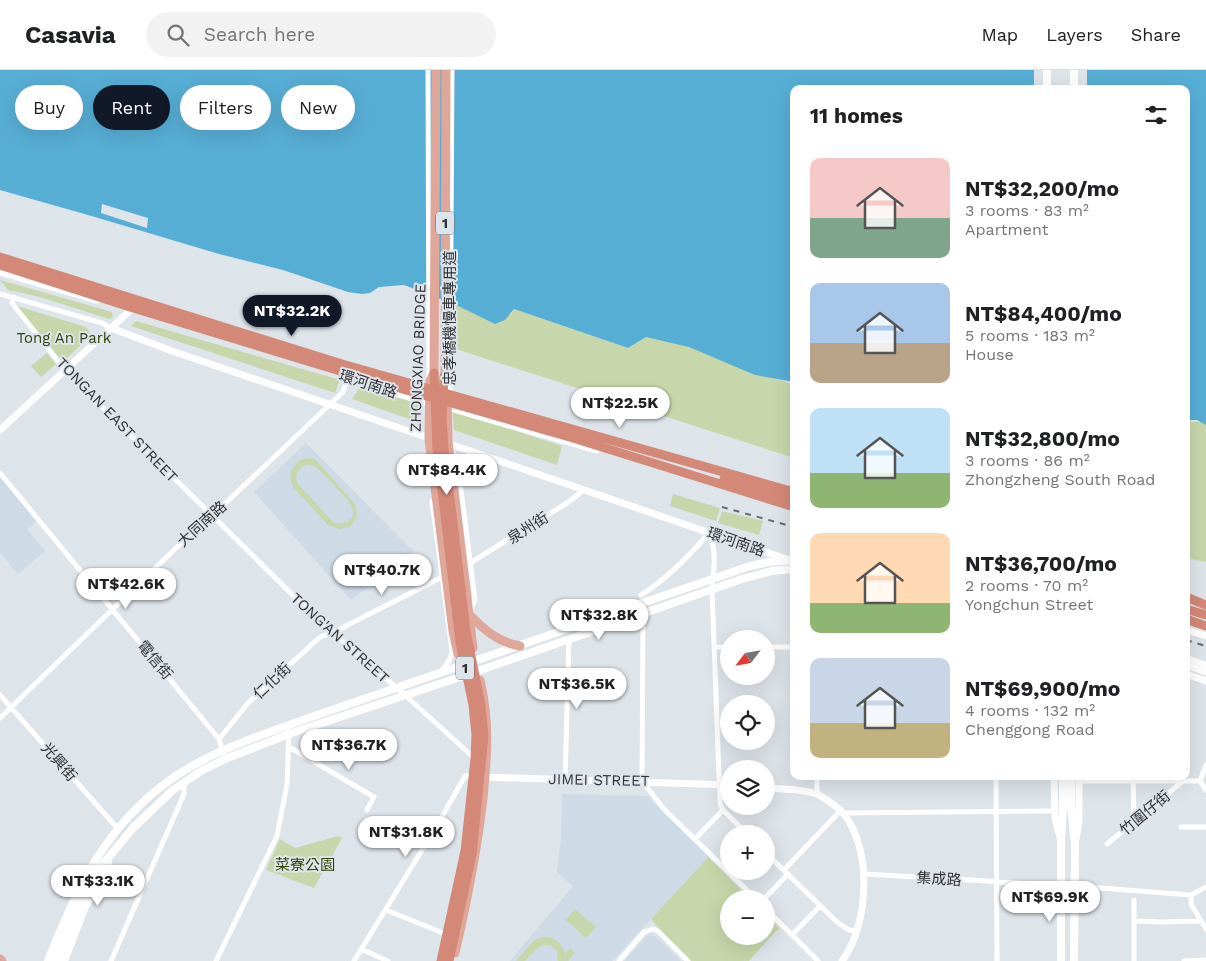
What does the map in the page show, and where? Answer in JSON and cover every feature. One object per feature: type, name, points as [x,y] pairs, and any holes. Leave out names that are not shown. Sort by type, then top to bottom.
[{"type":"highway","points":[[0,256],[342,364],[790,491]]},
{"type":"highway","points":[[0,265],[340,371],[573,438],[790,507]]},
{"type":"highway","name":"1","points":[[444,376],[442,419],[444,449],[466,631],[481,706],[484,736],[472,854],[449,961]]},
{"type":"highway","name":"1","points":[[432,377],[437,448],[460,642],[473,705],[476,735],[465,851],[439,961]]},
{"type":"highway","points":[[392,390],[400,388],[440,392],[790,499]]},
{"type":"highway","points":[[1190,603],[1206,626]]},
{"type":"main road","name":"ZHONGXIAO BRIDGE","points":[[436,70],[432,377],[429,439],[454,650]]},
{"type":"main road","name":"ZHONGXIAO BRIDGE","points":[[446,70],[444,376],[447,396],[448,441],[469,614]]},
{"type":"main road","points":[[1047,70],[1047,85]]},
{"type":"main road","points":[[1074,70],[1074,85]]},
{"type":"main road","points":[[48,961],[74,896],[115,832],[133,812],[167,782],[192,766],[223,750],[290,724],[750,566],[790,561]]},
{"type":"main road","points":[[97,871],[147,813],[184,781],[225,759],[289,734],[478,671],[712,589],[757,575],[790,570]]},
{"type":"main road","points":[[469,614],[492,636],[520,646]]},
{"type":"main road","name":"1","points":[[453,961],[476,861],[488,746],[484,697],[472,641],[469,614]]},
{"type":"main road","name":"1","points":[[439,961],[460,853],[472,756],[472,731],[463,676],[454,650]]},
{"type":"main road","points":[[1190,660],[1206,666]]},
{"type":"main road","points":[[1064,780],[1075,844],[1074,961]]},
{"type":"main road","points":[[1061,961],[1061,842],[1070,780]]},
{"type":"main road","points":[[56,961],[115,832]]},
{"type":"main road","points":[[64,961],[84,909],[118,846]]},
{"type":"street","name":"忠孝橋機慢車專用道","points":[[428,70],[428,375],[432,377]]},
{"type":"street","name":"忠孝橋機慢車專用道","points":[[452,70],[450,385],[452,443],[462,522],[459,535]]},
{"type":"street","points":[[0,256],[351,366],[440,392],[625,441],[790,491]]},
{"type":"street","name":"環河南路","points":[[0,272],[238,341],[348,378],[392,390],[398,394],[790,507]]},
{"type":"street","points":[[0,294],[102,323],[111,328]]},
{"type":"street","name":"TONGAN EAST STREET","points":[[14,297],[12,304],[65,370],[212,515]]},
{"type":"street","points":[[0,430],[141,301]]},
{"type":"street","name":"環河南路","points":[[111,328],[172,352],[444,442],[790,560]]},
{"type":"street","name":"大同南路","points":[[0,718],[112,609],[343,392],[351,366]]},
{"type":"street","points":[[437,674],[446,666],[454,650],[458,617],[434,439],[434,418],[439,405],[440,392]]},
{"type":"street","points":[[439,405],[443,417],[444,442],[467,626],[472,641]]},
{"type":"street","points":[[434,439],[427,447],[442,577],[454,650]]},
{"type":"street","points":[[444,442],[457,458],[475,600],[469,614]]},
{"type":"street","name":"電信街","points":[[0,474],[219,739],[225,759]]},
{"type":"street","points":[[431,488],[460,484]]},
{"type":"street","name":"泉州街","points":[[470,563],[567,503],[584,490]]},
{"type":"street","name":"TONG'AN STREET","points":[[212,515],[332,633],[405,695],[472,756]]},
{"type":"street","points":[[641,595],[658,585],[709,533],[714,544],[715,564],[712,589],[720,784]]},
{"type":"street","points":[[332,633],[442,577]]},
{"type":"street","points":[[1190,605],[1199,615]]},
{"type":"street","points":[[643,613],[642,781],[664,809],[720,862]]},
{"type":"street","points":[[1190,631],[1206,636]]},
{"type":"street","name":"仁化街","points":[[219,739],[254,698],[320,637],[332,633]]},
{"type":"street","points":[[565,780],[569,639]]},
{"type":"street","points":[[714,647],[720,647]]},
{"type":"street","points":[[775,647],[790,647]]},
{"type":"street","points":[[1190,666],[1206,672]]},
{"type":"street","points":[[1190,675],[1206,681]]},
{"type":"street","name":"光興街","points":[[0,695],[115,832]]},
{"type":"street","points":[[216,961],[277,836],[286,784],[290,724]]},
{"type":"street","points":[[288,747],[374,797],[368,810]]},
{"type":"street","points":[[1200,781],[1206,765]]},
{"type":"street","points":[[354,961],[465,776],[470,776]]},
{"type":"street","name":"JIMEI STREET","points":[[470,776],[720,784]]},
{"type":"street","points":[[817,780],[817,794]]},
{"type":"street","points":[[996,780],[997,961]]},
{"type":"street","points":[[1054,780],[1055,810],[1061,842]]},
{"type":"street","points":[[1075,844],[1079,822],[1079,780]]},
{"type":"street","points":[[1133,780],[1134,822]]},
{"type":"street","points":[[1178,780],[1200,781]]},
{"type":"street","points":[[111,961],[184,794],[184,781]]},
{"type":"street","name":"竹圍仔街","points":[[1108,844],[1183,781]]},
{"type":"street","points":[[1200,781],[1206,790]]},
{"type":"street","points":[[775,789],[817,794],[842,812],[855,832],[860,848],[864,874],[862,905],[851,946],[842,961]]},
{"type":"street","points":[[771,890],[842,812],[1055,810]]},
{"type":"street","points":[[695,839],[720,813]]},
{"type":"street","points":[[728,815],[738,825]]},
{"type":"street","points":[[1181,827],[1206,827]]},
{"type":"street","points":[[775,862],[843,927],[856,931]]},
{"type":"street","name":"集成路","points":[[864,874],[1075,886],[1192,895]]},
{"type":"street","points":[[738,880],[747,890]]},
{"type":"street","points":[[1206,886],[1192,895],[1191,904],[1206,929]]},
{"type":"street","points":[[1134,900],[1134,961]]},
{"type":"street","points":[[792,935],[820,906]]},
{"type":"street","points":[[386,910],[444,933],[458,942]]},
{"type":"street","points":[[775,918],[818,961]]},
{"type":"street","points":[[1134,921],[1201,921]]},
{"type":"street","points":[[619,961],[644,932],[653,929],[688,961]]},
{"type":"street","points":[[361,949],[388,961]]},
{"type":"street","points":[[1184,961],[1206,960]]},
{"type":"shaded area","points":[[306,443],[414,552],[351,600],[254,492]]},
{"type":"shaded area","points":[[0,476],[37,521],[27,529],[45,551],[18,574],[0,553]]},
{"type":"shaded area","points":[[562,794],[647,796],[708,857],[612,961],[510,961],[573,886],[557,872],[561,839]]},
{"type":"shaded area","points":[[650,935],[655,936],[681,961],[624,961]]},
{"type":"green space","points":[[0,280],[112,312],[113,317],[109,319],[40,297],[8,290]]},
{"type":"green space","points":[[456,305],[495,323],[511,314],[514,309],[628,348],[646,337],[668,339],[790,384],[790,457],[453,348]]},
{"type":"green space","name":"Tong An Park","points":[[17,306],[86,327],[90,333],[88,338],[63,362]]},
{"type":"green space","points":[[136,321],[340,380],[335,393],[131,326]]},
{"type":"green space","points":[[47,353],[56,364],[41,377],[31,366]]},
{"type":"green space","points":[[360,387],[422,404],[414,411],[415,421],[352,399]]},
{"type":"green space","points":[[452,410],[562,446],[557,465],[454,430]]},
{"type":"green space","points":[[1190,422],[1206,422],[1206,562],[1190,559]]},
{"type":"green space","points":[[315,459],[354,503],[357,517],[350,527],[340,529],[328,525],[293,487],[290,477],[292,469],[300,460]],"holes":[[[306,465],[317,468],[336,487],[352,507],[353,516],[351,519],[345,523],[333,522],[298,484],[297,472]]]},
{"type":"green space","points":[[673,494],[720,508],[716,521],[670,506]]},
{"type":"green space","points":[[722,511],[763,521],[759,535],[718,523]]},
{"type":"green space","name":"菜寮公園","points":[[338,836],[342,838],[314,888],[266,870],[280,839],[295,848]]},
{"type":"green space","points":[[708,857],[720,869],[720,880],[731,880],[741,890],[720,890],[720,945],[763,945],[749,961],[690,961],[677,950],[651,919]]},
{"type":"green space","points":[[575,909],[596,927],[586,938],[566,920]]},
{"type":"green space","points":[[775,924],[780,929],[775,932]]},
{"type":"green space","points":[[543,937],[557,941],[565,954],[570,948],[575,953],[568,961],[558,961],[557,951],[553,947],[544,945],[536,949],[525,961],[516,961],[533,941]]},
{"type":"water","points":[[0,70],[1206,70],[1206,425],[1197,420],[1190,420],[1190,85],[790,85],[790,381],[755,375],[689,347],[646,337],[628,348],[514,309],[505,320],[495,324],[456,305],[404,285],[379,287],[370,293],[362,294],[348,292],[283,270],[219,254],[0,190]]},
{"type":"pier","points":[[1034,70],[1087,70],[1087,85],[1034,85]]},
{"type":"pier","points":[[102,204],[148,218],[147,228],[101,213]]},
{"type":"railway","points":[[722,507],[790,526]]},
{"type":"railway","points":[[1190,641],[1206,646]]}]
